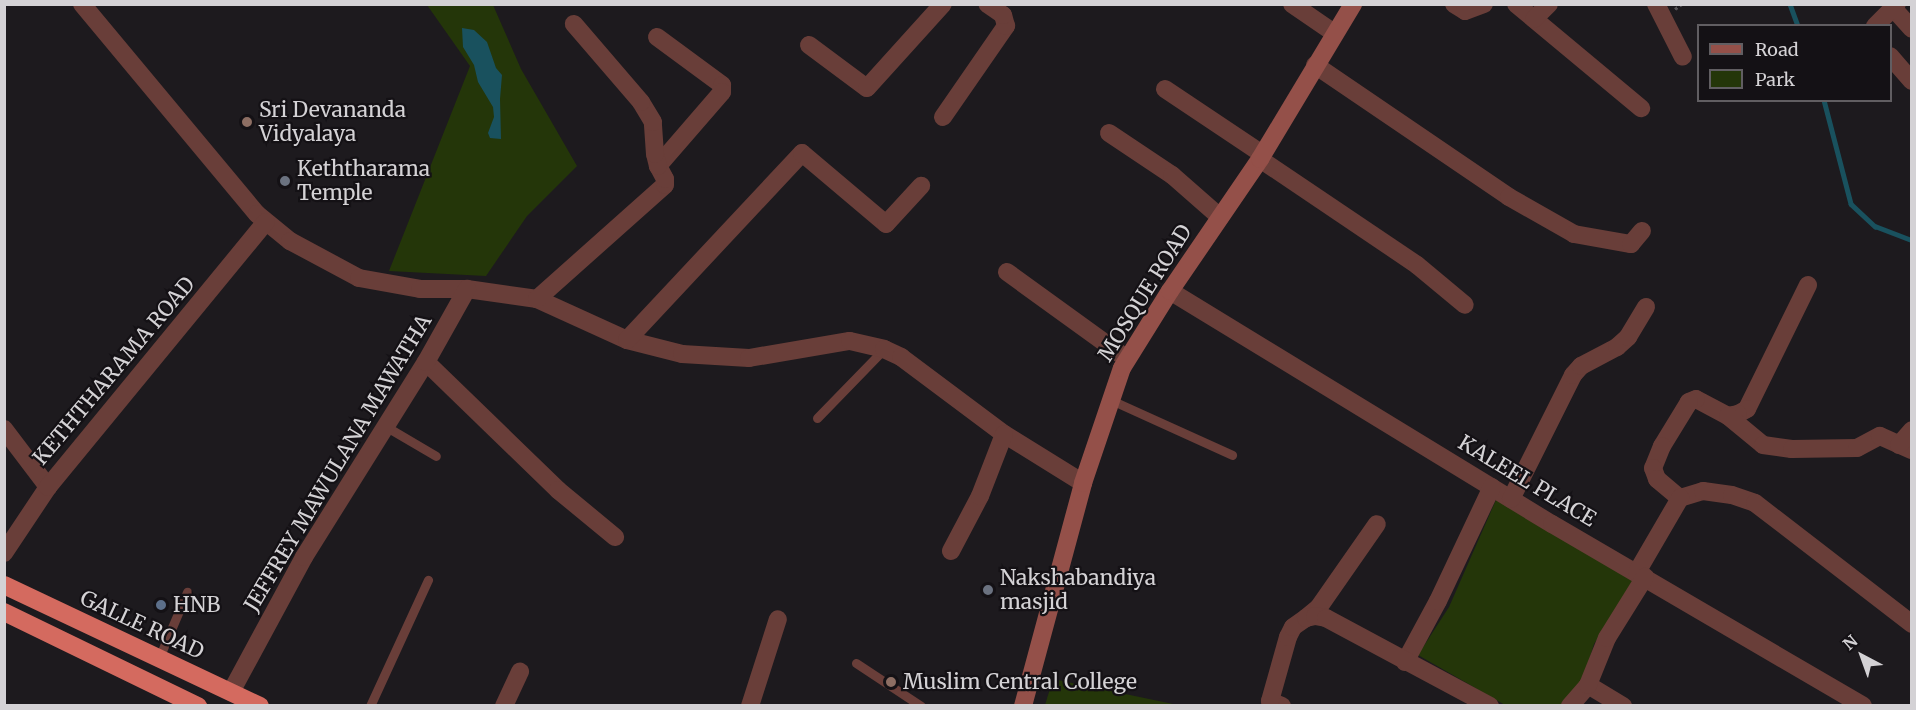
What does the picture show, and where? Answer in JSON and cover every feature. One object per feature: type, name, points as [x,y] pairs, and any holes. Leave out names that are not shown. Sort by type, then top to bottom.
[{"type":"highway","name":"GALLE ROAD","points":[[4,585],[260,705]]},
{"type":"highway","points":[[4,612],[198,705]]},
{"type":"street","points":[[82,4],[266,222],[290,241],[359,278],[420,289],[467,289],[537,299],[627,340],[682,354],[726,359],[749,358],[850,341],[884,349],[901,357],[1004,434],[1083,483]]},
{"type":"street","points":[[809,45],[867,88],[943,4]]},
{"type":"street","points":[[944,117],[1006,26],[1003,15],[987,4]]},
{"type":"street","points":[[1292,4],[1334,33]]},
{"type":"street","name":"MOSQUE ROAD","points":[[1023,705],[1083,483],[1127,359],[1261,157],[1353,4]]},
{"type":"street","points":[[1454,4],[1465,11],[1484,4]]},
{"type":"street","points":[[1516,4],[1641,108]]},
{"type":"street","points":[[1534,19],[1549,4]]},
{"type":"street","points":[[1656,4],[1683,57]]},
{"type":"street","points":[[1877,24],[1895,6],[1911,29]]},
{"type":"street","points":[[537,299],[665,185],[665,179],[658,166],[653,122],[641,102],[574,24]]},
{"type":"street","points":[[657,37],[722,85],[722,93],[658,166]]},
{"type":"street","points":[[1892,58],[1911,81]]},
{"type":"street","points":[[1315,65],[1509,197],[1574,234],[1631,244],[1642,231]]},
{"type":"street","points":[[1165,89],[1417,265],[1465,305]]},
{"type":"street","points":[[1109,133],[1172,175],[1220,217]]},
{"type":"street","points":[[627,340],[802,153],[886,224],[921,186]]},
{"type":"street","name":"KETHTHARAMA ROAD","points":[[4,553],[48,487],[266,222]]},
{"type":"street","points":[[1007,272],[1127,359]]},
{"type":"street","points":[[1728,416],[1747,409],[1808,285]]},
{"type":"street","name":"JEFFREY MAWULANA MAWATHA","points":[[231,692],[304,557],[426,362],[467,289]]},
{"type":"street","name":"KALEEL PLACE","points":[[1170,291],[1511,499],[1863,705]]},
{"type":"street","points":[[1511,499],[1574,375],[1581,366],[1617,347],[1628,337],[1646,307]]},
{"type":"street","points":[[426,362],[558,490],[615,537]]},
{"type":"street","points":[[1680,498],[1658,479],[1653,468],[1662,446],[1689,402],[1696,399],[1728,416],[1763,445],[1792,449],[1857,448],[1880,436],[1905,447],[1911,430]]},
{"type":"street","points":[[4,429],[48,487]]},
{"type":"street","points":[[951,551],[980,496],[1004,434]]},
{"type":"street","points":[[1405,662],[1438,601],[1492,487]]},
{"type":"street","points":[[1570,705],[1588,685],[1608,638],[1680,498],[1702,491],[1731,495],[1755,503],[1911,624]]},
{"type":"street","points":[[1282,705],[1270,701],[1288,637],[1293,627],[1319,607],[1377,524]]},
{"type":"street","points":[[1306,618],[1326,618],[1405,662],[1456,698],[1490,705]]},
{"type":"street","points":[[750,705],[778,619]]},
{"type":"street","points":[[504,705],[520,671]]},
{"type":"street","points":[[1588,685],[1623,705]]},
{"type":"lane","points":[[817,418],[884,349]]},
{"type":"lane","points":[[1111,400],[1233,455]]},
{"type":"lane","points":[[385,426],[436,456]]},
{"type":"lane","points":[[370,705],[428,580]]},
{"type":"lane","points":[[159,658],[187,592]]},
{"type":"lane","points":[[856,663],[921,705]]},
{"type":"green space","points":[[427,5],[493,5],[521,69],[577,166],[527,216],[486,276],[389,271],[470,66]]},
{"type":"green space","points":[[1496,500],[1635,581],[1594,644],[1583,679],[1562,705],[1505,705],[1418,655],[1449,607]]},
{"type":"green space","points":[[1053,679],[1178,705],[1045,705]]},
{"type":"water","points":[[462,28],[474,30],[487,42],[496,68],[502,75],[501,139],[490,138],[488,133],[494,117],[493,107],[478,82],[474,65],[463,47]]},
{"type":"waterway","points":[[1790,4],[1797,24]]},
{"type":"waterway","points":[[1825,102],[1851,204],[1875,226],[1912,240]]},
{"type":"place","name":"Sri Devananda Vidyalaya","points":[[247,122]]},
{"type":"place","name":"Keththarama Temple","points":[[285,181]]},
{"type":"place","name":"Nakshabandiya masjid","points":[[988,590]]},
{"type":"place","name":"HNB","points":[[161,605]]},
{"type":"place","name":"Muslim Central College","points":[[891,682]]}]
